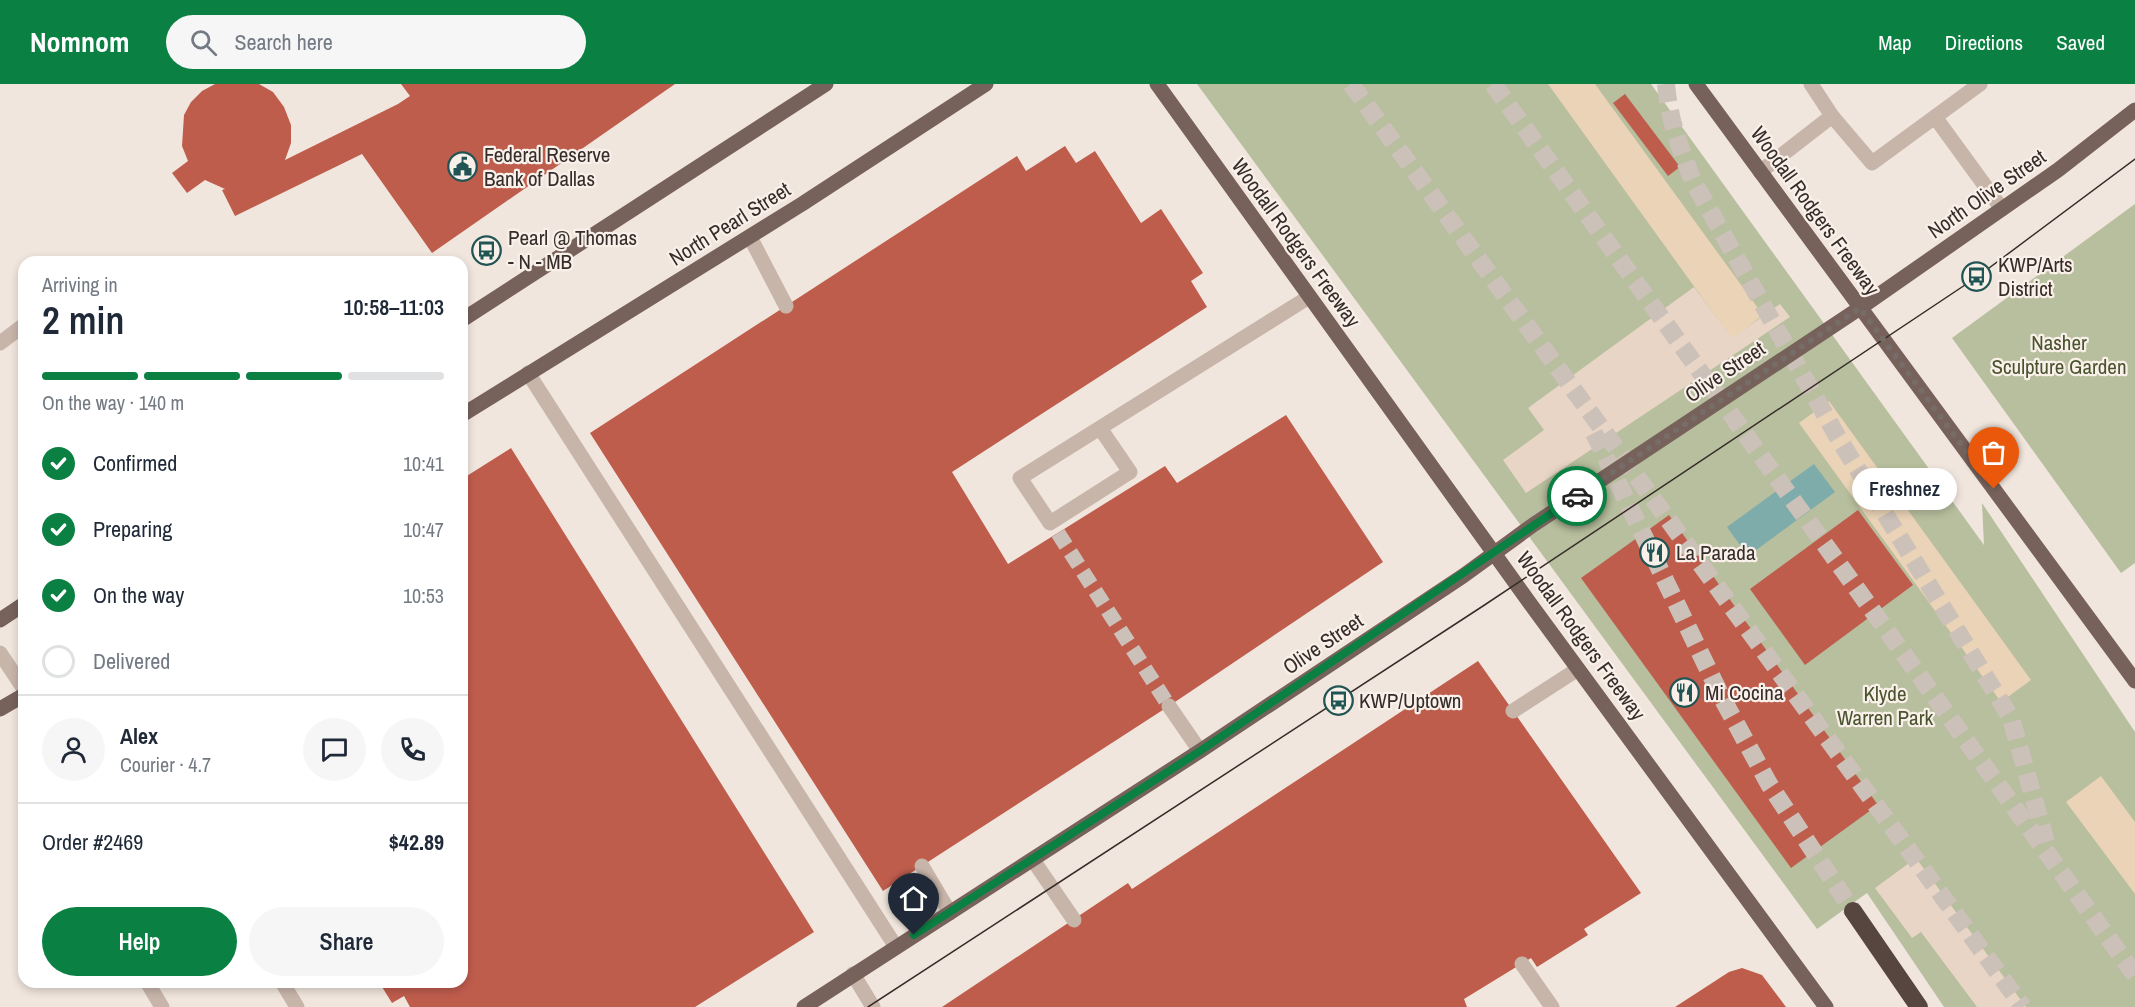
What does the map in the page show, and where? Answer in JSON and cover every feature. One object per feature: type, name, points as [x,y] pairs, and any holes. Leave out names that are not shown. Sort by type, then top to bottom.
[{"type":"highway","points":[[1853,911],[1919,1007]]},
{"type":"main road","points":[[468,316],[826,84]]},
{"type":"main road","name":"North Pearl Street","points":[[468,411],[750,237],[986,84]]},
{"type":"main road","name":"Woodall Rodgers Freeway","points":[[1157,84],[1578,669],[1826,1007]]},
{"type":"main road","name":"Woodall Rodgers Freeway","points":[[1696,84],[2134,676]]},
{"type":"main road","name":"North Olive Street","points":[[1860,308],[2002,209],[2135,111]]},
{"type":"main road","name":"Olive Street","points":[[804,1007],[1200,751],[1860,308]]},
{"type":"main road","points":[[0,620],[18,608]]},
{"type":"main road","points":[[0,710],[18,699]]},
{"type":"street","points":[[1811,84],[1832,116],[1872,163],[1980,84]]},
{"type":"street","points":[[1760,172],[1832,116]]},
{"type":"street","points":[[1935,117],[2002,209]]},
{"type":"street","points":[[750,237],[786,306]]},
{"type":"street","points":[[1100,428],[1130,472],[1054,528],[1020,478],[1309,297]]},
{"type":"street","points":[[0,343],[18,330]]},
{"type":"street","points":[[528,373],[896,947]]},
{"type":"street","points":[[0,653],[18,680]]},
{"type":"street","points":[[1513,711],[1578,669]]},
{"type":"street","points":[[1169,706],[1200,751]]},
{"type":"street","points":[[1033,860],[1074,920]]},
{"type":"street","points":[[922,866],[950,913]]},
{"type":"street","points":[[1522,964],[1552,1007]]},
{"type":"street","points":[[853,974],[873,1007]]},
{"type":"street","points":[[151,988],[162,1007]]},
{"type":"street","points":[[286,988],[297,1007]]},
{"type":"green space","name":"Klyde Warren Park","points":[[1197,84],[1651,84],[1984,545],[1982,503],[2135,732],[2135,1007],[1944,1007],[1867,893],[1817,929]]},
{"type":"green space","name":"Nasher Sculpture Garden","points":[[2135,204],[2135,563],[2121,573],[1952,338]]},
{"type":"sand","points":[[1548,84],[1595,84],[1763,315],[1732,339]]},
{"type":"sand","points":[[1829,401],[2031,680],[2001,702],[1799,423]]},
{"type":"sand","points":[[2101,776],[2135,822],[2135,894],[2066,802]]},
{"type":"shaded area","points":[[1694,287],[1732,338],[1780,304],[1790,317],[1526,493],[1503,460],[1544,430],[1528,408]]},
{"type":"shaded area","points":[[1916,858],[2026,1007],[1977,1007],[1921,932],[1912,938],[1875,888]]},
{"type":"water","points":[[1814,464],[1835,492],[1748,556],[1727,527]]},
{"type":"building","name":"Federal Reserve Bank of Dallas","points":[[215,84],[259,84],[273,92],[284,107],[291,125],[291,143],[285,160],[398,104],[410,96],[401,84],[675,84],[432,253],[362,154],[235,216],[222,190],[225,189],[205,180],[187,193],[172,173],[188,161],[182,146],[184,115],[191,102],[202,91]]},
{"type":"building","points":[[1625,94],[1680,167],[1668,176],[1613,103]]},
{"type":"building","points":[[1065,146],[1076,163],[1095,151],[1141,223],[1161,209],[1203,273],[1191,281],[1207,307],[952,472],[1008,564],[1165,466],[1177,483],[1286,415],[1383,562],[1169,706],[883,891],[590,433],[1017,156],[1026,171]]},
{"type":"building","points":[[511,448],[814,932],[695,1007],[410,1007],[404,996],[392,1003],[383,988],[468,988],[468,475]]},
{"type":"building","points":[[1858,510],[1913,585],[1805,665],[1750,589]]},
{"type":"building","points":[[1669,515],[1878,805],[1791,868],[1581,578]]},
{"type":"building","points":[[1478,661],[1641,893],[1584,929],[1588,935],[1537,967],[1531,958],[1464,999],[1467,1007],[942,1007],[1128,883],[1132,889]]},
{"type":"building","points":[[1742,968],[1762,975],[1786,1007],[1675,1007],[1729,972]]},
{"type":"tunnel","points":[[1351,84],[2023,1007]]},
{"type":"tunnel","points":[[1493,84],[2135,975]]},
{"type":"tunnel","points":[[1666,84],[1676,134],[1693,181],[1837,436],[2011,718],[2046,842]]},
{"type":"tunnel","points":[[1594,433],[1721,696],[1769,784],[1853,911]]},
{"type":"tunnel","points":[[1058,533],[1169,706]]},
{"type":"tram line","points":[[868,1007],[1483,606],[1977,277],[2135,159]]},
{"type":"way so far","points":[[1577,496],[1860,308],[1994,489]]},
{"type":"place","name":"Federal Reserve Bank of Dallas","points":[[463,167]]},
{"type":"place","name":"Pearl @ Thomas - N - MB","points":[[487,250]]},
{"type":"place","name":"KWP/Arts District","points":[[1977,277]]},
{"type":"place","name":"Freshnez","points":[[1994,489]]},
{"type":"place","name":"La Parada","points":[[1655,553]]},
{"type":"place","name":"Mi Cocina","points":[[1684,693]]},
{"type":"place","name":"KWP/Uptown","points":[[1338,701]]},
{"type":"route","points":[[914,935],[1017,871],[1200,751],[1463,576],[1577,496]]}]
